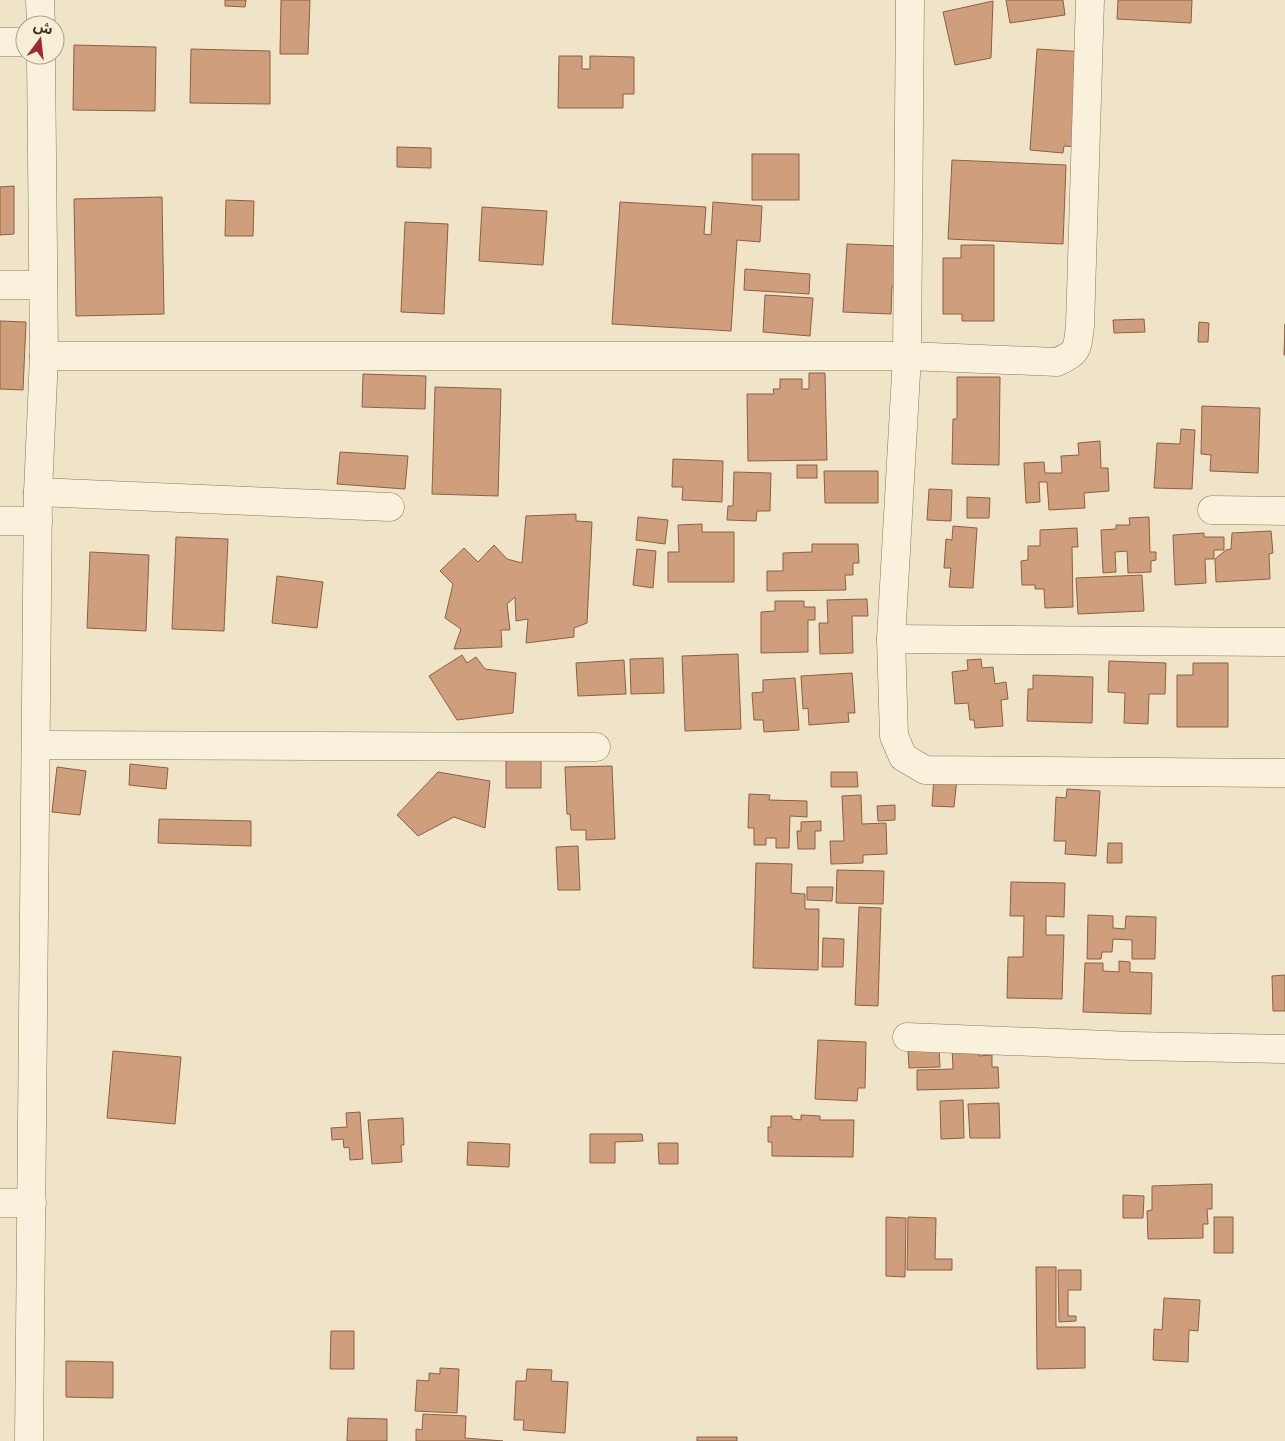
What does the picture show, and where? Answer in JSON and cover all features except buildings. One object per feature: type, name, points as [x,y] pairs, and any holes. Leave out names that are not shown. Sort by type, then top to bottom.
[{"type":"street","points":[[40,0],[41,15]]},
{"type":"street","points":[[910,0],[907,356],[891,639],[894,736],[903,757],[925,770],[1285,773]]},
{"type":"street","points":[[44,356],[907,356],[1057,362],[1072,355],[1077,345],[1080,316],[1090,0]]},
{"type":"street","points":[[0,42],[15,42]]},
{"type":"street","points":[[29,1441],[38,492],[44,356],[41,65]]},
{"type":"street","points":[[0,286],[43,285]]},
{"type":"street","points":[[38,492],[390,507]]},
{"type":"street","points":[[1212,510],[1285,511]]},
{"type":"street","points":[[0,520],[38,521]]},
{"type":"street","points":[[891,639],[1285,642]]},
{"type":"street","points":[[36,745],[596,747]]},
{"type":"street","points":[[907,1037],[1132,1046],[1285,1049]]},
{"type":"street","points":[[0,1202],[32,1203]]}]
